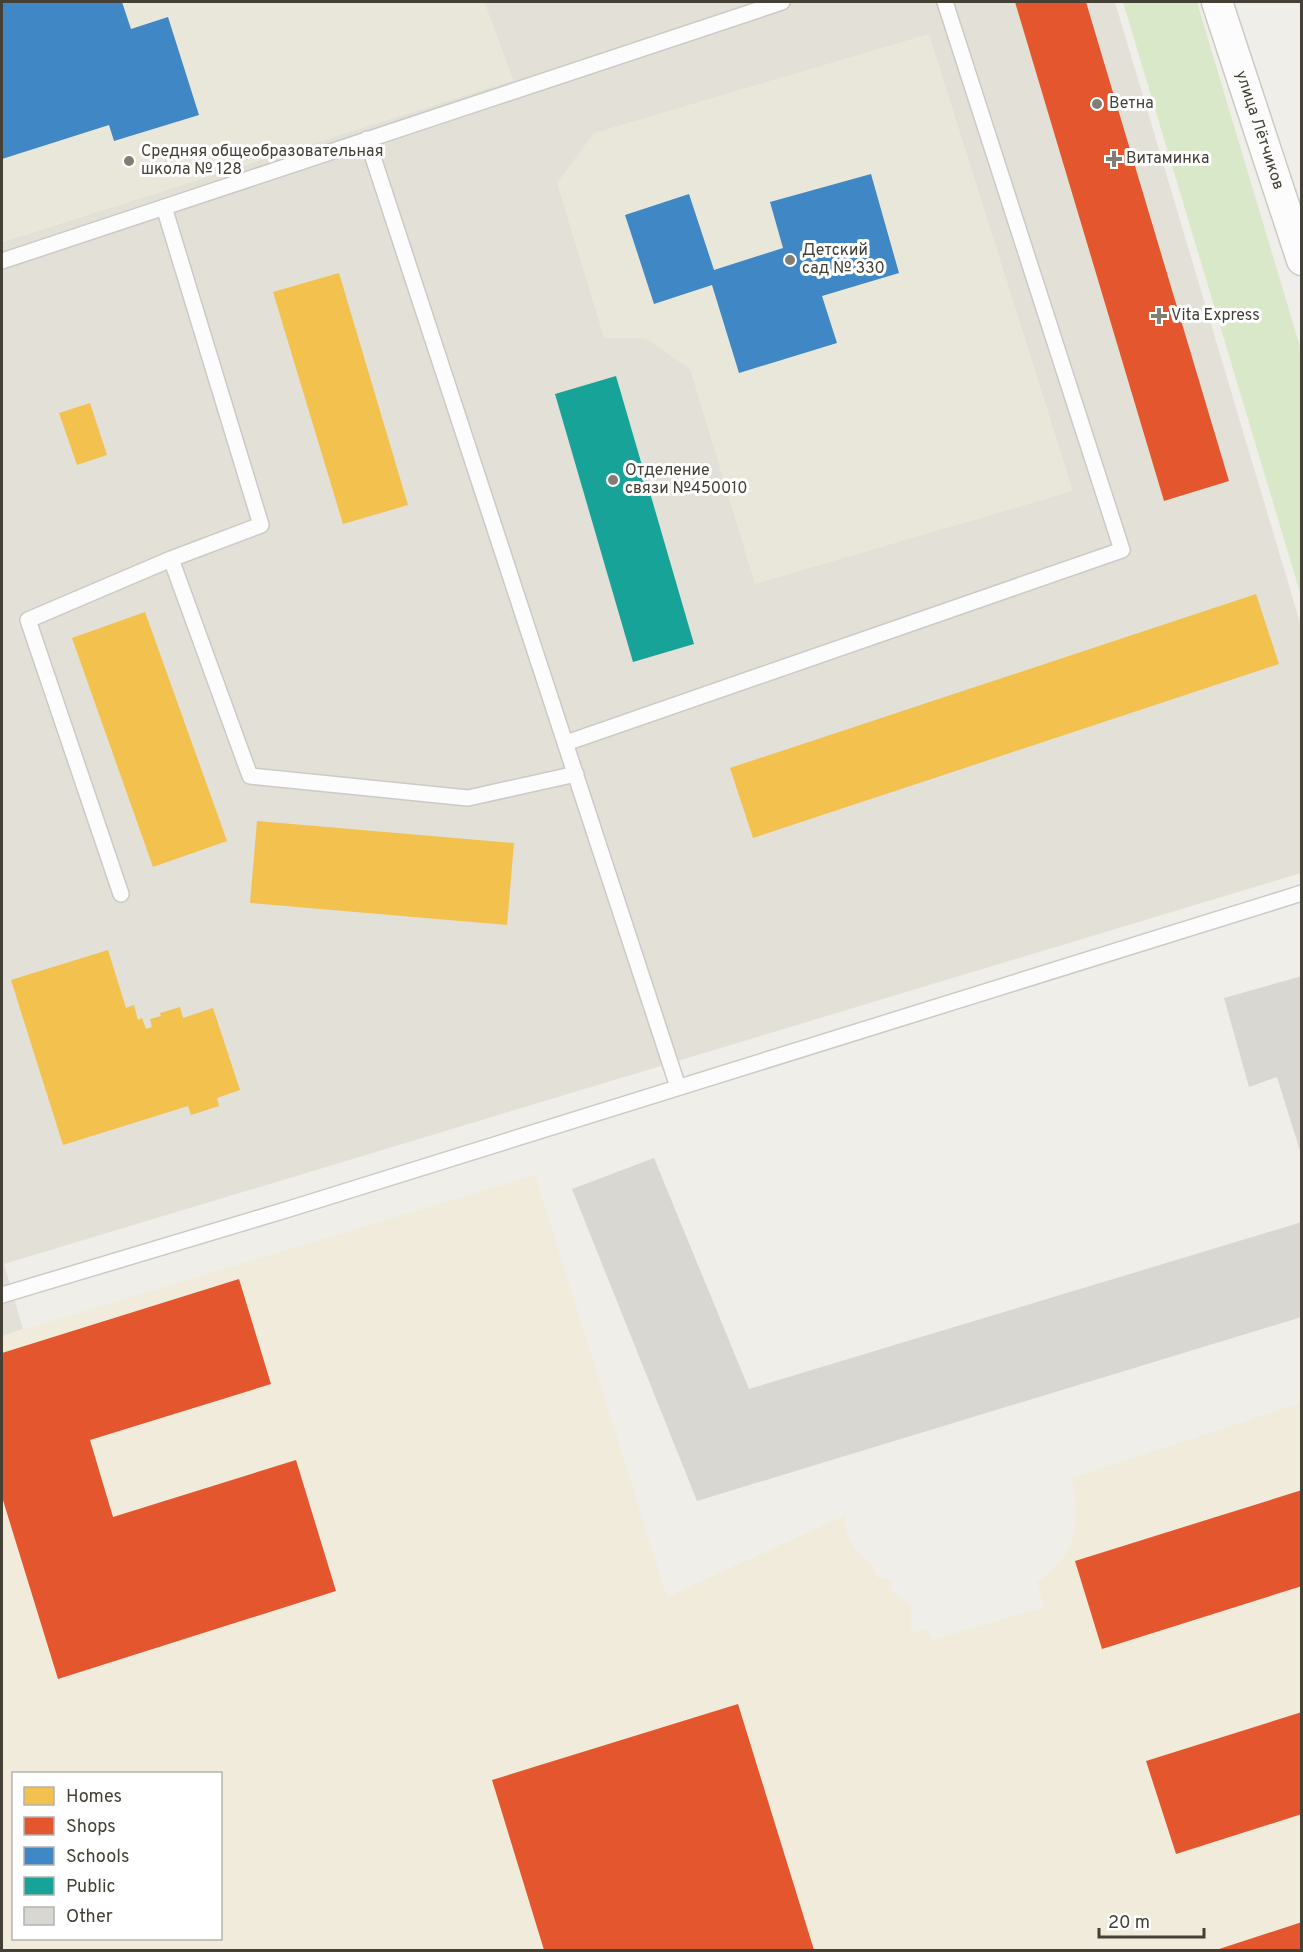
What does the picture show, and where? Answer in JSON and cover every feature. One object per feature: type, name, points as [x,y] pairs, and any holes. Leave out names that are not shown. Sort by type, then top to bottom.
[{"type":"street","name":"улица Лётчиков","points":[[1217,2],[1302,260]]},
{"type":"lane","points":[[2,261],[782,2]]},
{"type":"lane","points":[[566,744],[1122,550],[945,2]]},
{"type":"lane","points":[[367,139],[678,1087]]},
{"type":"lane","points":[[121,894],[28,620],[171,559],[261,525],[164,207]]},
{"type":"lane","points":[[171,559],[250,776],[468,798],[576,774]]},
{"type":"lane","points":[[2,1295],[289,1209],[1302,893]]},
{"type":"shaded area","name":"Средняя общеобразовательная школа № 128","points":[[2,2],[484,2],[513,80],[2,242]]},
{"type":"shaded area","points":[[484,2],[1115,2],[1301,626],[1301,873],[4,1264],[23,1329],[2,1336],[2,242],[513,80]]},
{"type":"shaded area","name":"Детский сад № 330","points":[[929,34],[1073,491],[755,584],[690,369],[645,338],[604,338],[557,183],[594,133]]},
{"type":"shaded area","points":[[535,1175],[667,1597],[846,1515],[846,1528],[857,1552],[870,1563],[878,1578],[891,1580],[892,1592],[911,1605],[911,1633],[928,1628],[932,1640],[1044,1607],[1037,1582],[1054,1569],[1064,1557],[1072,1541],[1076,1513],[1072,1478],[1301,1403],[1301,1950],[2,1950],[2,1336]]},
{"type":"green space","points":[[1123,2],[1197,2],[1301,350],[1301,596]]},
{"type":"building: Homes","points":[[339,273],[408,505],[343,524],[273,292]]},
{"type":"building: Homes","points":[[90,403],[107,455],[77,465],[59,413]]},
{"type":"building: Homes","points":[[1256,594],[1279,664],[753,838],[730,768]]},
{"type":"building: Homes","points":[[145,612],[227,841],[153,867],[72,638]]},
{"type":"building: Homes","points":[[257,821],[514,843],[507,925],[250,903]]},
{"type":"building: Homes","points":[[108,950],[126,1008],[134,1005],[138,1020],[142,1018],[146,1029],[152,1027],[150,1019],[161,1016],[160,1013],[180,1007],[183,1018],[213,1008],[240,1090],[217,1098],[219,1106],[191,1115],[188,1106],[63,1145],[11,980]]},
{"type":"building: Shops","points":[[1015,2],[1086,2],[1229,481],[1164,501]]},
{"type":"building: Shops","points":[[239,1279],[271,1384],[90,1440],[113,1517],[296,1460],[336,1591],[58,1679],[2,1497],[2,1353]]},
{"type":"building: Shops","points":[[1302,1490],[1302,1586],[1102,1649],[1075,1561]]},
{"type":"building: Shops","points":[[738,1704],[814,1950],[544,1950],[492,1780]]},
{"type":"building: Shops","points":[[1302,1712],[1302,1814],[1176,1854],[1146,1761]]},
{"type":"building: Shops","points":[[1302,1922],[1302,1950],[1216,1950]]},
{"type":"building: Schools","points":[[2,2],[122,2],[131,29],[168,17],[199,115],[114,141],[109,125],[2,159]]},
{"type":"building: Schools","points":[[871,174],[899,273],[822,296],[837,343],[739,373],[712,285],[654,304],[625,215],[689,194],[714,270],[783,248],[770,202]]},
{"type":"building: Public","points":[[616,376],[694,644],[633,662],[555,394]]},
{"type":"building: Other","points":[[1302,976],[1301,1154],[1277,1077],[1249,1087],[1224,998]]},
{"type":"building: Other","points":[[654,1158],[749,1389],[1302,1222],[1302,1317],[697,1501],[572,1189]]},
{"type":"place","name":"Ветна","points":[[1097,104]]},
{"type":"place","name":"Витаминка","points":[[1114,159]]},
{"type":"place","name":"Средняя общеобразовательная школа № 128","points":[[129,161]]},
{"type":"place","name":"Детский сад № 330","points":[[790,260]]},
{"type":"place","name":"Vita Express","points":[[1159,316]]},
{"type":"place","name":"Отделение связи №450010","points":[[613,480]]}]
